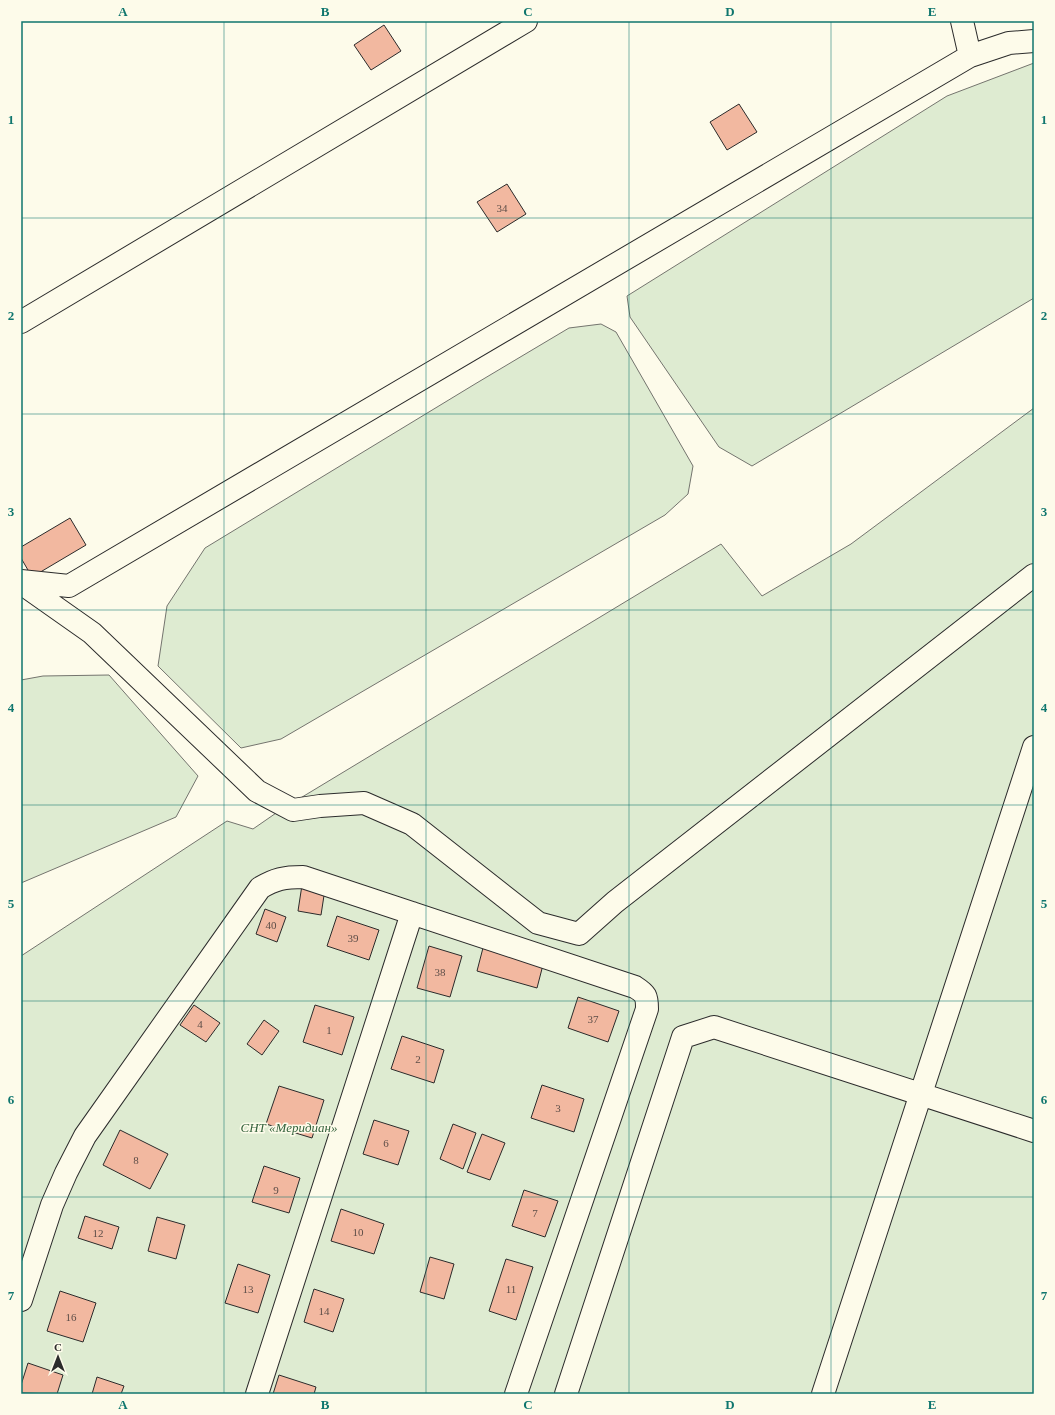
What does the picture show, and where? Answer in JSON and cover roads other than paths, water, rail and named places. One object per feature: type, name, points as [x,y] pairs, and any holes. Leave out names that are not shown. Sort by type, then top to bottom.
[{"type":"street","points":[[21,322],[526,21]]},
{"type":"street","points":[[962,21],[970,56]]},
{"type":"street","points":[[21,582],[68,586],[970,56],[1009,43],[1034,41]]},
{"type":"street","points":[[21,582],[92,633],[257,791],[293,810],[320,806],[364,803],[412,824],[538,923],[579,934],[614,902],[1034,575]]},
{"type":"street","points":[[823,1394],[1034,747]]},
{"type":"street","points":[[21,1300],[52,1205],[85,1136],[260,888],[271,881],[286,877],[302,877],[635,987],[644,992],[648,999],[648,1009],[516,1394]]},
{"type":"street","points":[[257,1394],[412,913]]},
{"type":"street","points":[[566,1394],[683,1037],[714,1027],[1034,1131]]},
{"type":"park label","name":"СНТ «Меридиан»","points":[[289,1127]]}]
